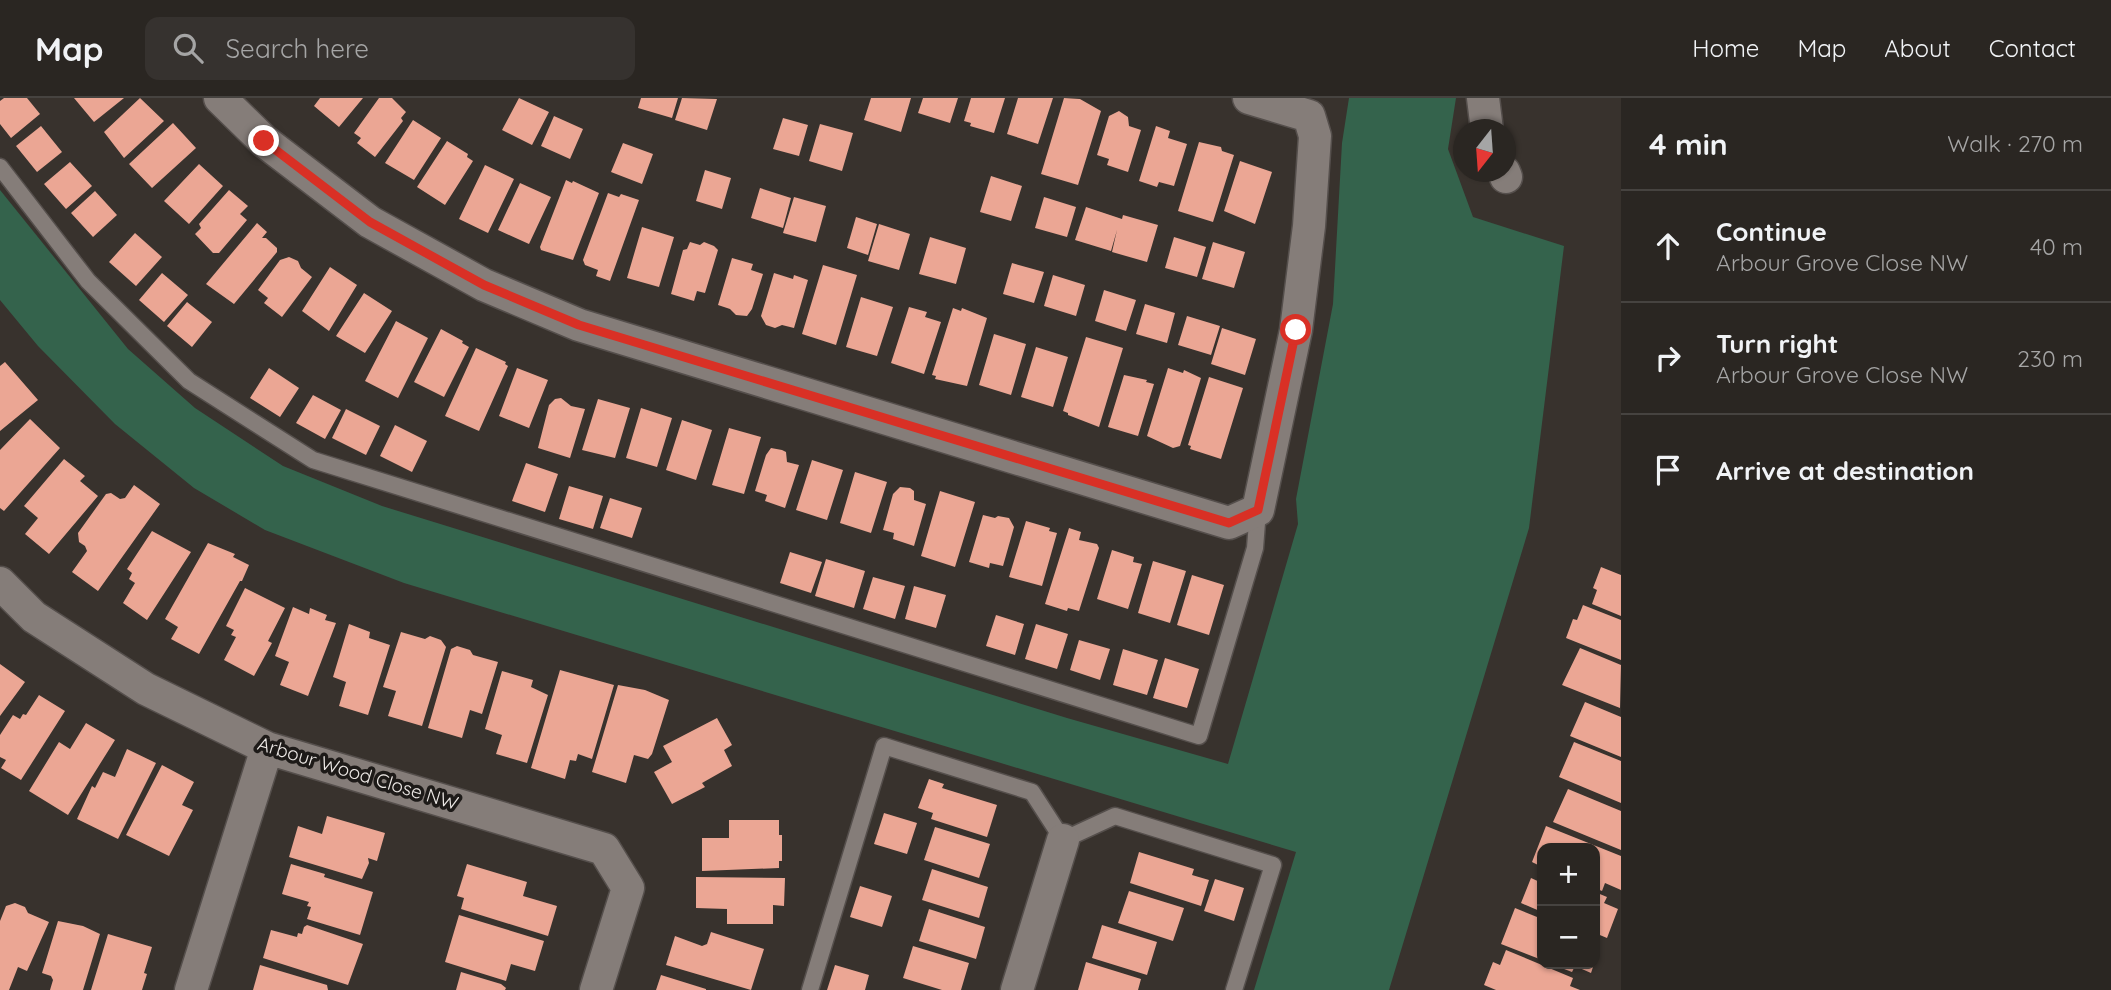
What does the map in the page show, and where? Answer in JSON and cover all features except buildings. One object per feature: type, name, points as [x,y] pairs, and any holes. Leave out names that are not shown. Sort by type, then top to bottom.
[{"type":"street","points":[[220,98],[264,141],[370,222],[484,285],[579,325],[1229,523],[1258,510],[1296,330],[1309,226],[1315,136],[1309,116],[1249,98]]},
{"type":"street","points":[[1483,98],[1486,119]]},
{"type":"street","name":"Arbour Wood Close NW","points":[[0,583],[34,617],[146,689],[267,748],[604,849],[628,888],[596,990]]},
{"type":"street","points":[[191,990],[267,748]]},
{"type":"street","points":[[1017,990],[1063,840]]},
{"type":"lane","points":[[0,167],[88,281],[189,381],[313,460],[1199,736],[1255,548],[1258,510]]},
{"type":"lane","points":[[810,990],[884,746],[1032,792],[1063,840],[1115,816],[1273,865],[1234,990]]},
{"type":"green space","points":[[1349,98],[1456,98],[1448,149],[1453,163],[1453,182],[1460,182],[1473,217],[1564,246],[1529,528],[1389,990],[1254,990],[1296,852],[404,583],[265,530],[194,488],[115,424],[38,346],[0,300],[0,190],[128,349],[195,408],[283,466],[382,506],[1067,718],[1228,764],[1298,524],[1296,499],[1333,304],[1342,143]]},
{"type":"route","points":[[264,141],[370,222],[484,285],[579,325],[1229,523],[1258,510],[1296,330]]}]
